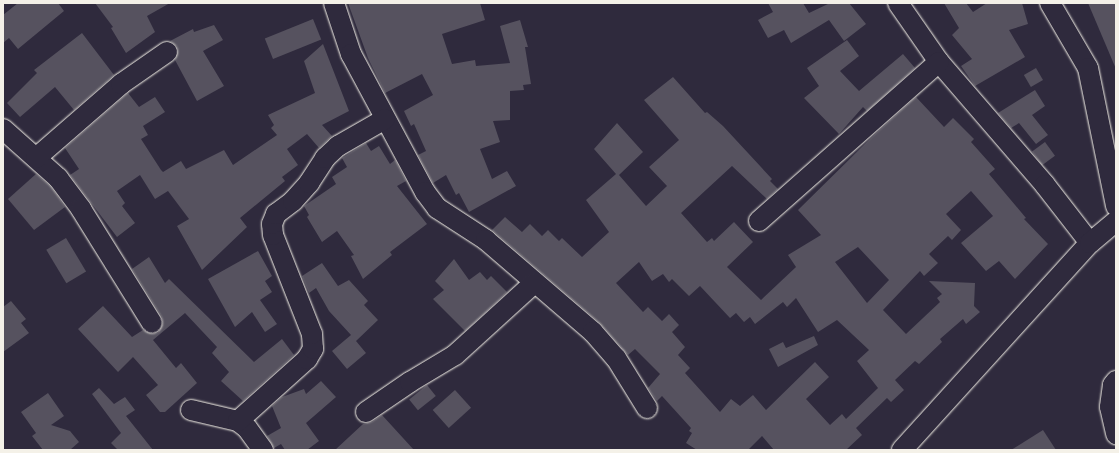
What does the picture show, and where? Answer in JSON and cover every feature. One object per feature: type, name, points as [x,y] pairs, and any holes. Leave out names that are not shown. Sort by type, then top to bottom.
[{"type":"street","points":[[334,3],[351,54],[425,192],[437,208],[486,240],[534,283],[593,332],[616,358],[647,408]]},
{"type":"street","points":[[898,3],[939,62],[1045,185],[1090,243]]},
{"type":"street","points":[[1050,3],[1088,68],[1116,206]]},
{"type":"street","points":[[36,158],[121,84],[167,52]]},
{"type":"street","points":[[759,221],[939,62]]},
{"type":"street","points":[[238,421],[307,359],[313,348],[312,334],[273,235],[272,224],[276,214],[293,201],[312,179],[325,158],[338,146],[386,119]]},
{"type":"street","points":[[3,129],[58,178],[81,209],[152,323]]},
{"type":"street","points":[[902,450],[1090,243],[1116,221]]},
{"type":"street","points":[[366,412],[410,382],[455,355],[534,283]]},
{"type":"street","points":[[1116,382],[1113,385],[1110,407],[1116,434]]},
{"type":"street","points":[[191,410],[238,421],[247,428],[263,450]]},
{"type":"building","points":[[18,3],[58,3],[64,11],[18,49],[9,38],[3,43],[3,15]]},
{"type":"building","points":[[95,3],[170,3],[147,16],[155,32],[126,53],[111,28],[113,27]]},
{"type":"building","points":[[348,3],[480,3],[485,20],[442,34],[452,64],[475,60],[476,66],[510,63],[500,26],[520,20],[528,47],[525,47],[531,84],[523,85],[524,90],[510,91],[510,120],[493,121],[500,142],[480,149],[492,179],[507,171],[516,186],[469,212],[459,193],[456,195],[446,175],[433,183],[418,155],[426,151],[414,124],[411,126],[404,111],[433,95],[422,74],[385,93],[368,58]]},
{"type":"building","points":[[768,3],[803,3],[809,13],[830,3],[849,3],[866,24],[844,41],[829,20],[791,43],[784,30],[768,38],[758,20],[773,12]]},
{"type":"building","points":[[944,3],[966,3],[973,12],[987,3],[1022,3],[1028,24],[1009,30],[1025,57],[975,86],[961,66],[972,59],[952,35],[959,28]]},
{"type":"building","points":[[1088,3],[1116,3],[1116,69]]},
{"type":"building","points":[[313,19],[321,39],[273,59],[265,38]]},
{"type":"building","points":[[214,25],[223,40],[203,51],[224,86],[197,101],[175,60],[178,51],[177,46],[170,41],[193,29],[194,32]]},
{"type":"building","points":[[82,33],[114,75],[74,110],[55,87],[20,117],[7,103],[37,73],[34,70]]},
{"type":"building","points":[[847,40],[859,56],[840,71],[859,91],[903,54],[915,68],[867,111],[863,107],[839,134],[804,98],[819,86],[807,68]]},
{"type":"building","points":[[323,44],[349,111],[322,125],[332,136],[319,148],[307,134],[287,149],[298,165],[282,177],[285,181],[240,218],[247,227],[202,270],[177,226],[189,219],[168,191],[155,199],[140,175],[117,191],[125,203],[122,206],[135,223],[117,237],[70,175],[79,169],[65,148],[128,93],[139,107],[155,97],[165,112],[143,126],[148,135],[141,139],[163,172],[181,161],[186,169],[224,150],[233,165],[277,135],[271,128],[274,125],[268,115],[315,93],[304,61]]},
{"type":"building","points":[[1036,68],[1043,80],[1031,87],[1024,75]]},
{"type":"building","points":[[673,77],[705,113],[707,112],[723,126],[772,179],[770,181],[778,189],[767,199],[732,166],[681,213],[707,242],[712,238],[714,241],[734,222],[753,242],[727,267],[761,300],[796,267],[788,255],[821,235],[798,210],[872,137],[916,97],[944,127],[953,118],[974,139],[971,142],[995,169],[989,174],[1026,218],[1024,219],[1048,244],[1015,279],[999,261],[986,271],[961,243],[993,216],[971,191],[946,214],[961,230],[952,240],[948,236],[929,254],[938,263],[924,276],[920,271],[883,310],[906,334],[940,302],[937,298],[942,294],[929,281],[975,283],[974,306],[980,312],[966,324],[963,319],[940,339],[942,342],[919,364],[915,361],[895,380],[904,390],[891,402],[887,398],[856,428],[862,435],[846,450],[774,450],[762,436],[748,450],[697,450],[686,443],[692,433],[689,431],[691,428],[662,396],[657,401],[648,388],[660,374],[635,349],[628,355],[600,323],[492,230],[505,217],[522,232],[530,224],[542,236],[548,230],[559,241],[562,238],[582,257],[609,232],[586,200],[616,174],[594,149],[617,123],[643,152],[619,175],[646,206],[667,186],[649,167],[679,140],[644,100]],"holes":[[[858,247],[889,280],[867,303],[835,262]],[[639,262],[652,281],[663,274],[669,282],[672,279],[689,296],[700,286],[730,318],[736,313],[744,322],[750,317],[755,324],[783,302],[787,307],[796,298],[818,332],[837,320],[869,350],[857,361],[878,388],[846,419],[842,414],[830,425],[806,399],[829,377],[815,362],[766,410],[753,395],[740,406],[731,399],[720,412],[685,373],[690,368],[678,355],[685,347],[672,332],[679,325],[669,314],[662,321],[648,307],[643,312],[616,283]]]},
{"type":"building","points":[[1035,90],[1045,106],[1032,115],[1048,135],[1036,144],[1019,123],[1011,128],[998,113]]},
{"type":"building","points":[[1045,142],[1055,156],[1042,165],[1032,151]]},
{"type":"building","points":[[366,143],[371,151],[379,146],[390,164],[395,160],[406,181],[397,186],[427,224],[390,252],[392,255],[363,279],[351,256],[354,255],[337,231],[322,242],[307,217],[309,215],[304,206],[336,184],[332,177],[347,167],[342,158]]},
{"type":"building","points":[[36,174],[51,187],[65,207],[34,230],[8,199]]},
{"type":"building","points":[[66,238],[86,271],[66,283],[46,250]]},
{"type":"building","points":[[258,251],[272,276],[265,281],[272,292],[260,300],[277,324],[265,332],[252,312],[235,327],[208,279]]},
{"type":"building","points":[[149,257],[165,283],[169,279],[254,362],[282,339],[294,355],[243,401],[221,381],[229,372],[212,353],[217,347],[185,313],[153,340],[176,368],[181,363],[197,383],[165,412],[160,412],[146,395],[158,385],[133,357],[118,372],[78,329],[103,306],[132,337],[143,330],[152,334],[158,333],[163,323],[162,317],[132,269]]},
{"type":"building","points":[[454,259],[469,280],[480,272],[487,280],[491,276],[507,292],[465,331],[433,299],[444,290],[435,281]]},
{"type":"building","points":[[322,263],[338,286],[349,280],[368,301],[364,305],[378,320],[356,341],[366,353],[347,369],[332,351],[351,335],[329,311],[316,288],[309,293],[302,276]]},
{"type":"building","points":[[11,301],[26,319],[21,323],[29,333],[3,352],[3,307]]},
{"type":"building","points":[[814,336],[818,345],[778,367],[769,349],[783,342],[786,348]]},
{"type":"building","points":[[321,381],[336,397],[306,423],[319,441],[307,450],[285,450],[281,444],[274,448],[267,436],[281,428],[272,406],[282,397],[304,389],[306,394]]},
{"type":"building","points":[[427,385],[436,396],[418,410],[409,399]]},
{"type":"building","points":[[99,388],[114,404],[125,397],[135,410],[126,416],[153,450],[118,450],[111,443],[121,433],[92,394]]},
{"type":"building","points":[[455,390],[471,408],[449,428],[433,410]]},
{"type":"building","points":[[48,393],[64,416],[51,425],[70,431],[79,442],[70,450],[43,450],[32,436],[36,433],[21,412]]},
{"type":"building","points":[[382,415],[414,450],[335,450],[363,424],[372,422]]},
{"type":"building","points":[[1043,430],[1056,450],[1011,450]]}]
